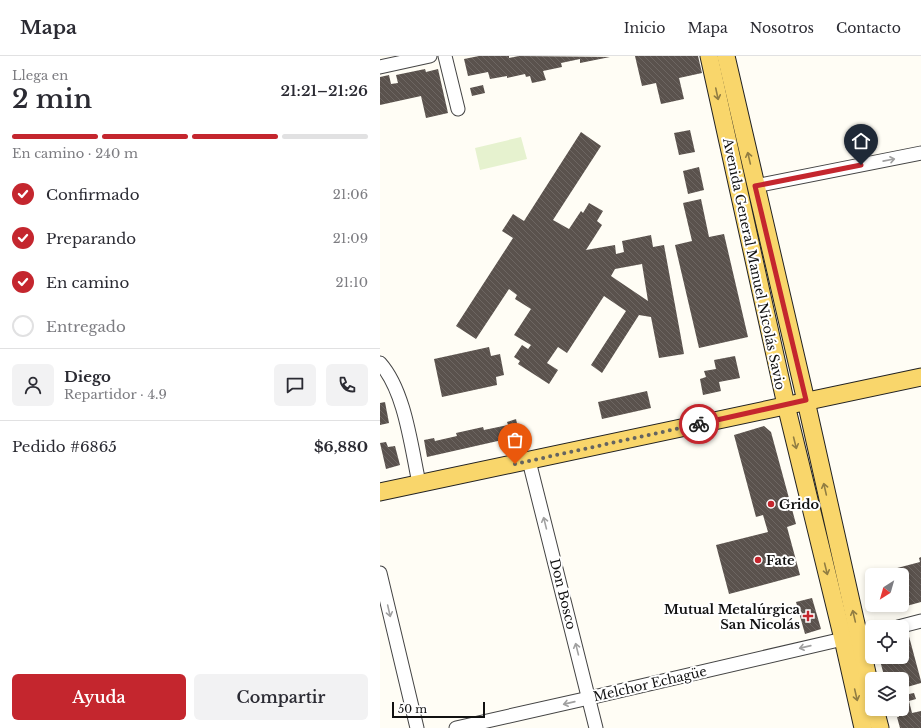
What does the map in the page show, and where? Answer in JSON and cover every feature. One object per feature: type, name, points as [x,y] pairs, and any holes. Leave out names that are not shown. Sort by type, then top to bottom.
[{"type":"main road","name":"Avenida General Manuel Nicolás Savio","points":[[709,56],[786,405],[858,637],[863,728]]},
{"type":"main road","name":"Avenida General Manuel Nicolás Savio","points":[[726,56],[755,186],[806,400],[866,672]]},
{"type":"main road","points":[[380,492],[921,376]]},
{"type":"main road","points":[[877,716],[880,728]]},
{"type":"street","points":[[380,67],[430,56]]},
{"type":"street","points":[[445,56],[458,109]]},
{"type":"street","points":[[755,186],[921,153]]},
{"type":"street","points":[[380,363],[384,367],[400,396],[419,483]]},
{"type":"street","name":"Don Bosco","points":[[529,461],[596,728]]},
{"type":"street","points":[[380,573],[417,728]]},
{"type":"street","points":[[909,624],[921,621]]},
{"type":"street","name":"Melchor Echagüe","points":[[456,728],[858,637]]},
{"type":"green space","points":[[521,137],[527,159],[480,170],[475,148]]},
{"type":"building","points":[[479,56],[509,56],[509,58],[519,56],[610,57],[580,63],[580,59],[561,63],[562,67],[543,71],[546,80],[532,83],[530,76],[526,77],[525,74],[507,78],[507,76],[490,79],[488,72],[468,76],[464,59]]},
{"type":"building","points":[[635,56],[698,56],[702,73],[679,78],[684,99],[661,104],[656,83],[642,86]]},
{"type":"building","points":[[425,69],[426,72],[438,69],[448,113],[426,118],[421,96],[380,105],[380,77],[389,75],[391,84],[398,83],[396,75]]},
{"type":"building","points":[[483,85],[485,93],[472,96],[470,88]]},
{"type":"building","points":[[690,130],[695,152],[679,155],[674,133]]},
{"type":"building","points":[[581,132],[601,146],[553,220],[569,229],[581,211],[583,213],[589,203],[603,211],[597,221],[602,225],[586,250],[615,245],[616,254],[624,252],[622,241],[651,235],[653,247],[664,245],[684,354],[659,358],[651,317],[639,315],[602,373],[591,365],[626,311],[604,296],[567,353],[558,347],[547,363],[558,370],[549,384],[518,364],[520,361],[514,357],[522,345],[528,349],[531,345],[514,335],[531,309],[515,299],[517,295],[509,289],[476,339],[456,326],[513,238],[502,231],[513,214],[524,221]],"holes":[[[642,264],[648,301],[611,276],[615,269]]]},
{"type":"building","points":[[699,167],[704,190],[688,194],[683,171]]},
{"type":"building","points":[[701,199],[709,237],[724,234],[748,337],[699,348],[675,245],[692,241],[683,203]]},
{"type":"building","points":[[489,347],[491,356],[500,354],[504,375],[496,377],[497,385],[442,397],[434,359]]},
{"type":"building","points":[[735,356],[740,378],[719,382],[721,391],[703,395],[700,379],[706,377],[704,371],[716,369],[714,360]]},
{"type":"building","points":[[647,391],[651,408],[602,419],[598,402]]},
{"type":"building","points":[[385,402],[389,423],[380,425],[380,403]]},
{"type":"building","points":[[516,419],[520,436],[427,457],[424,440],[434,438],[435,441],[457,436],[456,433],[483,427],[484,430],[508,425],[507,422]]},
{"type":"building","points":[[764,426],[771,432],[796,524],[787,527],[800,575],[729,594],[716,545],[768,532],[763,515],[756,517],[734,435]]},
{"type":"building","points":[[386,442],[388,447],[395,446],[400,465],[386,469],[380,443]]},
{"type":"building","points":[[921,557],[921,602],[909,605],[909,568],[897,568],[920,562],[919,558]]},
{"type":"building","name":"Mutual Metalúrgica San Nicolás","points":[[812,598],[821,629],[805,634],[796,602]]},
{"type":"building","points":[[909,636],[921,683],[909,686],[909,672],[883,672],[881,664],[909,664]]},
{"type":"building","points":[[914,693],[916,699],[909,701],[909,694]]},
{"type":"building","points":[[909,701],[912,713],[921,711],[921,728],[900,728],[897,717],[909,716]]},
{"type":"way so far","points":[[515,464],[699,424]]},
{"type":"place","name":"Grido","points":[[771,504]]},
{"type":"place","name":"Fate","points":[[758,560]]},
{"type":"place","name":"Mutual Metalúrgica San Nicolás","points":[[808,616]]},
{"type":"route","points":[[699,424],[806,400],[755,186],[861,165]]}]
